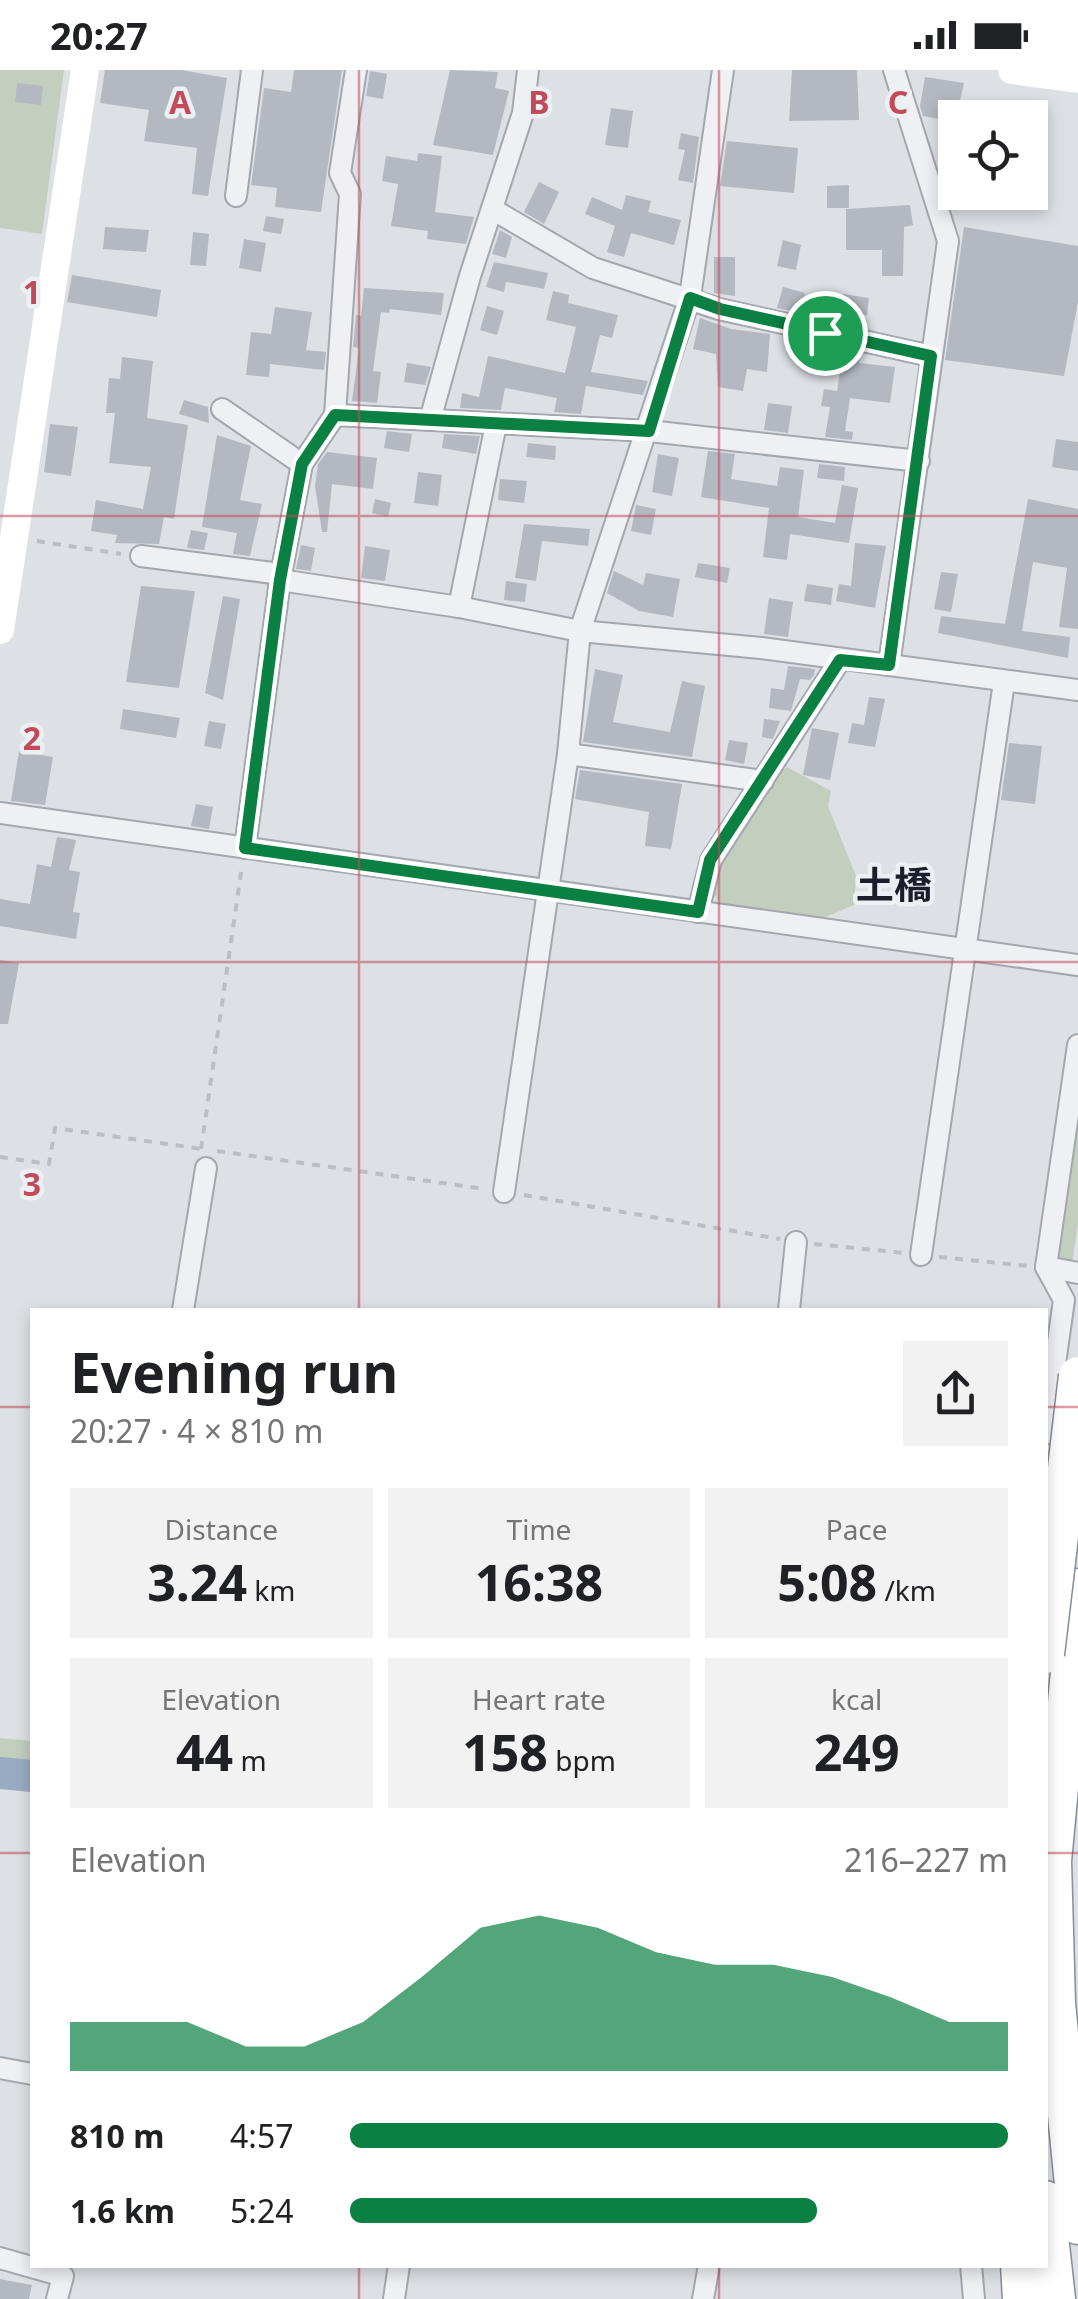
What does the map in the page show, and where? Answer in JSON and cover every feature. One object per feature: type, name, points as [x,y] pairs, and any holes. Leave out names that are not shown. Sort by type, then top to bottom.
[{"type":"highway","points":[[1048,1629],[1078,1376]]},
{"type":"highway","points":[[1078,1588],[1060,1771],[1063,1959],[1078,2225]]},
{"type":"highway","points":[[1063,1959],[1078,2048]]},
{"type":"highway","points":[[1048,2227],[1056,2299]]},
{"type":"highway","points":[[1020,2268],[1022,2299]]},
{"type":"street","points":[[0,630],[7,537],[85,70]]},
{"type":"street","points":[[236,196],[252,70]]},
{"type":"street","points":[[245,848],[280,577],[302,464],[335,415],[350,194],[340,173],[356,70]]},
{"type":"street","points":[[430,420],[523,114],[528,70]]},
{"type":"street","points":[[504,1192],[568,754],[580,631],[690,298],[724,70]]},
{"type":"street","points":[[889,665],[948,240],[894,70]]},
{"type":"street","points":[[1012,70],[1078,80]]},
{"type":"street","points":[[492,209],[593,268],[720,309],[931,356]]},
{"type":"street","points":[[222,409],[302,464]]},
{"type":"street","points":[[335,415],[649,431],[919,461]]},
{"type":"street","points":[[459,607],[496,424]]},
{"type":"street","points":[[141,556],[459,607],[580,631],[1078,690]]},
{"type":"street","points":[[698,912],[710,860],[840,660]]},
{"type":"street","points":[[920,1255],[1004,682]]},
{"type":"street","points":[[568,754],[763,781]]},
{"type":"street","points":[[0,813],[1078,965]]},
{"type":"street","points":[[1048,1413],[1064,1300],[1046,1268],[1078,1045]]},
{"type":"street","points":[[183,1308],[203,1158]]},
{"type":"street","points":[[789,1308],[796,1242]]},
{"type":"street","points":[[1046,1268],[1078,1273]]},
{"type":"street","points":[[0,2068],[30,2074]]},
{"type":"street","points":[[0,2258],[30,2264]]},
{"type":"street","points":[[45,2268],[64,2276],[57,2299]]},
{"type":"street","points":[[394,2299],[399,2268]]},
{"type":"street","points":[[703,2299],[708,2268]]},
{"type":"street","points":[[971,2268],[974,2299]]},
{"type":"path","points":[[7,537],[141,556]]},
{"type":"path","points":[[203,1158],[245,848]]},
{"type":"green space","points":[[0,70],[64,70],[42,234],[0,228]]},
{"type":"green space","points":[[787,767],[831,791],[828,806],[856,876],[854,905],[821,919],[723,906],[705,883],[763,787]]},
{"type":"green space","points":[[1078,1086],[1078,1224],[1071,1270],[1047,1261]]},
{"type":"green space","points":[[0,1738],[30,1741],[30,1786],[0,1782]]},
{"type":"building","points":[[105,70],[181,70],[227,78],[208,196],[192,194],[197,148],[144,141],[149,110],[100,103]]},
{"type":"building","points":[[294,70],[342,70],[321,212],[275,207],[277,188],[251,185],[264,88],[291,92]]},
{"type":"building","points":[[450,70],[498,72],[495,88],[509,91],[493,155],[433,145]]},
{"type":"building","points":[[792,70],[857,70],[859,120],[789,121]]},
{"type":"building","points":[[370,71],[387,74],[383,99],[366,96]]},
{"type":"building","points":[[925,77],[964,83],[960,100],[938,100],[938,119],[923,116],[920,106]]},
{"type":"building","points":[[17,83],[43,86],[41,105],[15,102]]},
{"type":"building","points":[[611,108],[633,111],[628,148],[605,145]]},
{"type":"building","points":[[681,133],[699,137],[693,183],[678,180],[685,150],[678,149]]},
{"type":"building","points":[[727,141],[798,148],[794,193],[720,186]]},
{"type":"building","points":[[418,153],[442,156],[435,212],[474,217],[466,244],[427,239],[428,231],[391,226],[398,184],[382,181],[386,156],[417,161]]},
{"type":"building","points":[[539,182],[559,192],[544,224],[524,212]]},
{"type":"building","points":[[849,185],[849,208],[827,208],[827,186]]},
{"type":"building","points":[[626,195],[651,201],[648,212],[681,220],[674,245],[631,233],[624,257],[607,252],[615,226],[585,214],[592,197],[622,210]]},
{"type":"building","points":[[910,205],[913,225],[904,227],[903,276],[882,276],[882,250],[846,250],[846,209]]},
{"type":"building","points":[[266,216],[284,219],[281,234],[263,231]]},
{"type":"building","points":[[105,227],[149,230],[146,252],[103,249]]},
{"type":"building","points":[[964,227],[1078,246],[1078,302],[1064,376],[945,360]]},
{"type":"building","points":[[500,230],[512,237],[506,258],[492,254]]},
{"type":"building","points":[[193,232],[209,234],[206,266],[190,265]]},
{"type":"building","points":[[244,239],[266,243],[261,272],[239,268]]},
{"type":"building","points":[[783,240],[801,245],[796,270],[777,266]]},
{"type":"building","points":[[714,257],[735,257],[735,296],[714,293]]},
{"type":"building","points":[[494,262],[548,273],[544,289],[506,282],[504,292],[486,287]]},
{"type":"building","points":[[72,275],[161,290],[157,317],[67,302]]},
{"type":"building","points":[[783,287],[805,293],[800,313],[777,308]]},
{"type":"building","points":[[364,288],[444,293],[441,315],[390,309],[389,313],[381,312],[373,371],[381,372],[377,403],[352,401],[359,348],[353,347],[356,315],[361,316]]},
{"type":"building","points":[[553,291],[569,295],[568,303],[618,315],[612,338],[600,335],[591,372],[648,381],[643,395],[586,386],[581,414],[554,412],[557,398],[505,388],[501,410],[460,408],[462,393],[479,397],[488,356],[565,373],[576,327],[546,320]]},
{"type":"building","points":[[843,294],[869,298],[867,315],[840,311]]},
{"type":"building","points":[[487,306],[504,311],[497,335],[480,330]]},
{"type":"building","points":[[275,307],[312,312],[306,350],[326,352],[324,370],[270,364],[269,377],[246,375],[251,332],[271,334]]},
{"type":"building","points":[[700,318],[731,329],[770,334],[767,372],[747,369],[743,391],[718,387],[716,354],[693,349]]},
{"type":"building","points":[[843,353],[860,356],[859,363],[895,367],[890,403],[850,398],[845,431],[853,432],[852,440],[825,437],[830,407],[821,406],[824,389],[837,391]]},
{"type":"building","points":[[122,357],[153,361],[147,418],[188,425],[174,519],[164,517],[159,544],[115,543],[117,535],[91,531],[96,500],[143,509],[151,467],[109,463],[115,413],[106,413],[109,378],[120,379]]},
{"type":"building","points":[[407,363],[431,367],[425,385],[404,382]]},
{"type":"building","points":[[184,400],[208,407],[209,423],[179,414]]},
{"type":"building","points":[[768,403],[792,406],[788,433],[764,430]]},
{"type":"building","points":[[50,424],[78,427],[71,476],[44,472]]},
{"type":"building","points":[[387,431],[412,434],[409,452],[384,448]]},
{"type":"building","points":[[444,434],[480,436],[476,454],[442,448]]},
{"type":"building","points":[[217,435],[251,446],[240,500],[262,504],[250,556],[233,554],[237,533],[202,527]]},
{"type":"building","points":[[1056,439],[1078,442],[1078,471],[1052,467]]},
{"type":"building","points":[[528,443],[556,446],[555,460],[526,457]]},
{"type":"building","points":[[708,451],[735,454],[731,479],[777,486],[780,467],[804,470],[798,517],[835,523],[842,485],[858,488],[849,543],[790,534],[787,560],[763,557],[769,508],[701,497]]},
{"type":"building","points":[[327,452],[377,458],[373,489],[332,484],[327,532],[322,532],[315,486],[318,464]]},
{"type":"building","points":[[658,454],[679,458],[672,496],[652,492]]},
{"type":"building","points":[[819,464],[845,467],[844,481],[817,478]]},
{"type":"building","points":[[418,472],[442,475],[438,506],[414,503]]},
{"type":"building","points":[[500,479],[527,481],[524,503],[498,500]]},
{"type":"building","points":[[375,499],[391,503],[388,517],[372,513]]},
{"type":"building","points":[[1028,499],[1078,509],[1078,629],[1059,627],[1067,568],[1033,562],[1022,631],[1070,637],[1068,658],[938,633],[941,616],[1005,624]]},
{"type":"building","points":[[636,505],[656,509],[651,535],[631,531]]},
{"type":"building","points":[[524,524],[590,529],[588,546],[542,541],[536,581],[515,578]]},
{"type":"building","points":[[191,530],[208,533],[204,550],[187,548]]},
{"type":"building","points":[[855,543],[886,546],[875,608],[836,601],[839,584],[851,586]]},
{"type":"building","points":[[301,545],[315,548],[311,571],[296,569]]},
{"type":"building","points":[[365,546],[390,550],[385,581],[361,578]]},
{"type":"building","points":[[698,563],[730,568],[727,583],[695,577]]},
{"type":"building","points":[[614,571],[643,585],[646,573],[680,579],[673,617],[639,611],[607,593]]},
{"type":"building","points":[[941,572],[958,574],[951,612],[934,609]]},
{"type":"building","points":[[506,581],[527,584],[525,602],[504,600]]},
{"type":"building","points":[[807,584],[833,588],[831,605],[804,601]]},
{"type":"building","points":[[141,586],[195,591],[179,688],[126,682]]},
{"type":"building","points":[[223,596],[240,599],[223,700],[205,693]]},
{"type":"building","points":[[769,598],[793,602],[788,637],[764,634]]},
{"type":"building","points":[[788,666],[815,669],[814,675],[810,680],[800,679],[791,711],[769,708],[771,688],[784,690]]},
{"type":"building","points":[[595,669],[623,675],[613,722],[670,732],[682,681],[705,686],[692,757],[583,742]]},
{"type":"building","points":[[869,697],[885,699],[875,747],[848,743],[852,723],[864,725]]},
{"type":"building","points":[[123,709],[180,718],[176,738],[120,729]]},
{"type":"building","points":[[764,719],[780,721],[773,739],[762,737]]},
{"type":"building","points":[[209,721],[226,724],[221,749],[204,746]]},
{"type":"building","points":[[812,728],[839,733],[830,780],[803,775]]},
{"type":"building","points":[[729,740],[748,743],[744,764],[725,760]]},
{"type":"building","points":[[1009,743],[1042,746],[1035,804],[1001,800]]},
{"type":"building","points":[[19,751],[53,757],[45,805],[11,801]]},
{"type":"building","points":[[580,770],[682,784],[671,849],[645,846],[649,812],[575,799]]},
{"type":"building","points":[[196,804],[213,807],[209,829],[191,826]]},
{"type":"building","points":[[57,837],[76,840],[69,870],[80,872],[73,912],[80,913],[76,939],[0,926],[0,899],[30,904],[37,864],[51,867]]},
{"type":"building","points":[[0,960],[19,963],[8,1024],[0,1024]]},
{"type":"building","points":[[0,2279],[32,2285],[29,2299],[0,2299]]},
{"type":"waterway","points":[[0,1773],[30,1776]]},
{"type":"district","name":"土橋","points":[[894,886]]},
{"type":"route","points":[[690,298],[720,309],[825,333],[931,356],[889,665],[840,660],[710,860],[698,912],[245,848],[280,580],[302,464],[335,415],[649,431],[690,298]]}]
